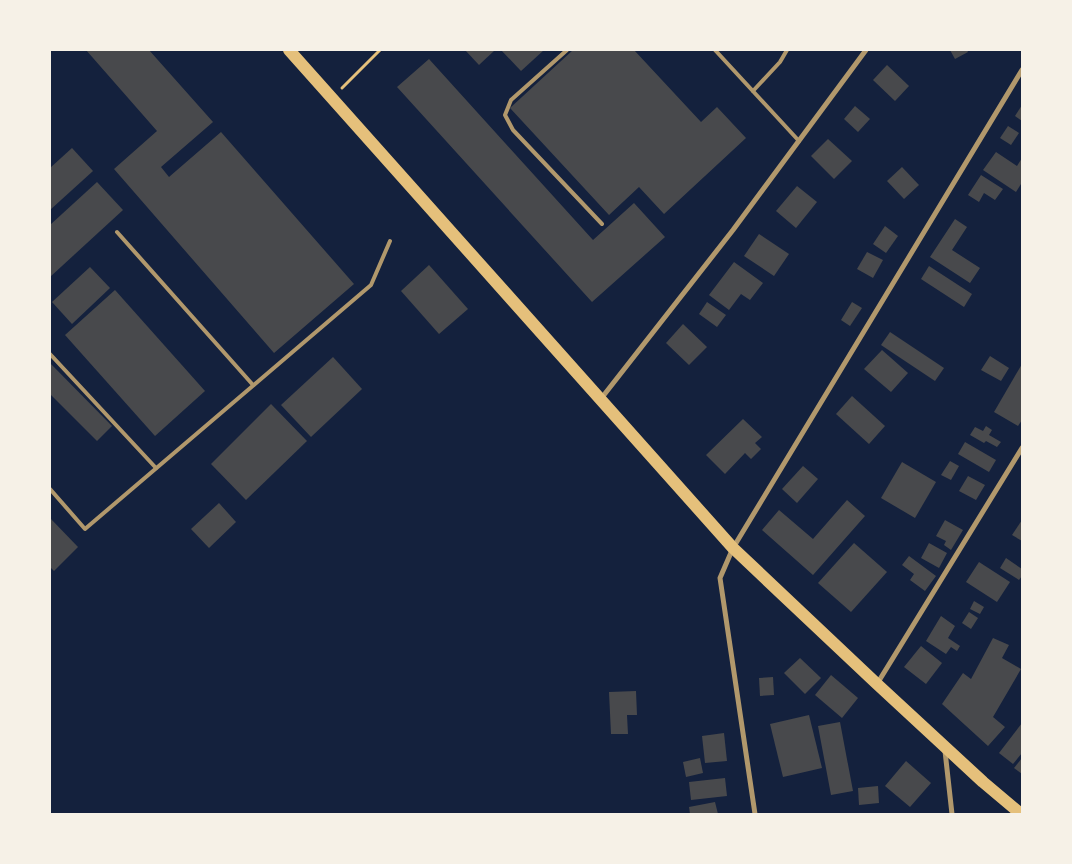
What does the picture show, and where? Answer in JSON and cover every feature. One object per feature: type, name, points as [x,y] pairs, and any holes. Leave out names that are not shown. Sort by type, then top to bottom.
[{"type":"main road","points":[[289,50],[733,548],[877,684],[1021,814]]},
{"type":"street","points":[[600,400],[732,230],[866,50]]},
{"type":"street","points":[[755,814],[720,578],[733,548],[1022,70]]},
{"type":"street","points":[[877,684],[1022,448]]},
{"type":"street","points":[[944,745],[952,814]]},
{"type":"lane","points":[[567,50],[512,100],[505,115],[508,124],[513,130],[602,224]]},
{"type":"lane","points":[[715,50],[799,141]]},
{"type":"lane","points":[[753,91],[780,62],[787,50]]},
{"type":"lane","points":[[116,232],[253,385]]},
{"type":"lane","points":[[50,489],[85,528],[371,285],[390,241]]},
{"type":"lane","points":[[50,354],[156,468]]},
{"type":"path","points":[[332,97],[380,50]]},
{"type":"building","points":[[86,50],[149,50],[213,122],[161,167],[169,177],[221,132],[354,284],[274,353],[114,169],[157,131]]},
{"type":"building","points":[[465,50],[495,50],[479,65]]},
{"type":"building","points":[[501,50],[544,50],[521,71]]},
{"type":"building","points":[[573,50],[634,50],[701,122],[717,107],[746,138],[664,214],[639,187],[609,215],[510,108]]},
{"type":"building","points":[[950,50],[967,50],[968,52],[955,59]]},
{"type":"building","points":[[429,59],[593,240],[634,203],[665,237],[592,302],[397,87]]},
{"type":"building","points":[[887,65],[909,86],[895,101],[873,80]]},
{"type":"building","points":[[1022,105],[1022,121],[1015,116]]},
{"type":"building","points":[[855,106],[870,119],[858,132],[844,119]]},
{"type":"building","points":[[1008,126],[1019,133],[1011,145],[1000,138]]},
{"type":"building","points":[[828,139],[852,161],[834,179],[811,156]]},
{"type":"building","points":[[72,148],[93,171],[50,210],[50,168]]},
{"type":"building","points":[[996,152],[1017,166],[1022,158],[1022,185],[1016,192],[983,170]]},
{"type":"building","points":[[902,167],[919,185],[904,199],[887,181]]},
{"type":"building","points":[[981,175],[1003,189],[995,200],[984,193],[979,202],[968,195]]},
{"type":"building","points":[[97,182],[123,210],[50,277],[50,225]]},
{"type":"building","points":[[797,186],[817,202],[796,228],[776,211]]},
{"type":"building","points":[[955,219],[967,227],[952,250],[980,268],[970,283],[930,257]]},
{"type":"building","points":[[885,226],[898,236],[886,253],[873,244]]},
{"type":"building","points":[[759,234],[789,254],[774,276],[744,256]]},
{"type":"building","points":[[867,252],[883,260],[873,278],[857,269]]},
{"type":"building","points":[[734,262],[763,283],[750,300],[741,294],[729,310],[709,295]]},
{"type":"building","points":[[429,265],[468,309],[439,334],[401,291]]},
{"type":"building","points":[[929,266],[972,294],[964,307],[921,279]]},
{"type":"building","points":[[90,267],[110,288],[72,324],[52,302]]},
{"type":"building","points":[[115,290],[205,391],[155,436],[65,335]]},
{"type":"building","points":[[707,302],[726,315],[717,327],[699,314]]},
{"type":"building","points":[[852,302],[862,308],[850,326],[841,320]]},
{"type":"building","points":[[683,324],[707,347],[689,365],[666,343]]},
{"type":"building","points":[[890,332],[944,368],[935,381],[881,345]]},
{"type":"building","points":[[882,350],[908,373],[891,392],[864,369]]},
{"type":"building","points":[[990,356],[1009,368],[1001,381],[981,370]]},
{"type":"building","points":[[333,357],[362,389],[311,437],[281,405]]},
{"type":"building","points":[[50,363],[112,426],[97,441],[50,394]]},
{"type":"building","points":[[1022,364],[1022,420],[1018,426],[994,412]]},
{"type":"building","points":[[852,396],[885,426],[869,444],[836,414]]},
{"type":"building","points":[[271,404],[307,441],[246,500],[211,464]]},
{"type":"building","points":[[743,419],[762,437],[755,443],[761,449],[751,459],[745,453],[725,474],[706,455]]},
{"type":"building","points":[[986,426],[992,430],[989,435],[1001,442],[997,447],[986,441],[984,443],[970,435],[975,427],[983,431]]},
{"type":"building","points":[[965,442],[996,460],[989,472],[958,454]]},
{"type":"building","points":[[950,461],[959,466],[951,480],[941,475]]},
{"type":"building","points":[[902,462],[936,482],[915,518],[881,498]]},
{"type":"building","points":[[803,466],[818,479],[797,503],[782,489]]},
{"type":"building","points":[[968,476],[985,485],[976,500],[959,491]]},
{"type":"building","points":[[847,500],[865,516],[813,575],[762,530],[779,510],[813,539]]},
{"type":"building","points":[[219,503],[236,522],[209,548],[191,529]]},
{"type":"building","points":[[50,518],[78,547],[54,571],[50,567]]},
{"type":"building","points":[[945,520],[963,530],[951,550],[944,545],[946,541],[936,536]]},
{"type":"building","points":[[1022,520],[1022,541],[1012,535]]},
{"type":"building","points":[[854,543],[887,572],[851,612],[818,583]]},
{"type":"building","points":[[929,543],[947,553],[939,568],[921,558]]},
{"type":"building","points":[[909,556],[936,576],[925,591],[910,580],[914,574],[902,565]]},
{"type":"building","points":[[1006,558],[1022,569],[1022,576],[1019,580],[1000,568]]},
{"type":"building","points":[[979,562],[1010,582],[997,602],[966,582]]},
{"type":"building","points":[[974,601],[984,607],[980,614],[970,609]]},
{"type":"building","points":[[969,612],[978,618],[971,629],[962,623]]},
{"type":"building","points":[[941,616],[955,626],[948,638],[960,646],[957,651],[951,647],[946,654],[926,641]]},
{"type":"building","points":[[993,638],[1009,645],[1002,658],[1021,669],[993,717],[1005,727],[988,746],[942,704],[963,673],[971,679]]},
{"type":"building","points":[[921,646],[942,663],[926,684],[904,667]]},
{"type":"building","points":[[800,658],[821,678],[805,694],[784,673]]},
{"type":"building","points":[[831,675],[858,698],[842,718],[815,695]]},
{"type":"building","points":[[773,677],[774,695],[760,696],[759,678]]},
{"type":"building","points":[[636,691],[637,715],[627,715],[628,734],[611,734],[609,692]]},
{"type":"building","points":[[809,715],[822,768],[783,777],[770,724]]},
{"type":"building","points":[[840,722],[853,791],[831,795],[818,726]]},
{"type":"building","points":[[1022,723],[1022,753],[1013,764],[999,753]]},
{"type":"building","points":[[724,733],[727,761],[705,763],[702,736]]},
{"type":"building","points":[[700,758],[703,773],[686,777],[683,762]]},
{"type":"building","points":[[1022,758],[1022,774],[1014,768]]},
{"type":"building","points":[[906,761],[931,783],[910,807],[885,786]]},
{"type":"building","points":[[725,778],[727,796],[691,800],[689,782]]},
{"type":"building","points":[[878,786],[879,803],[859,805],[858,788]]},
{"type":"building","points":[[715,802],[718,814],[690,814],[689,807]]}]
